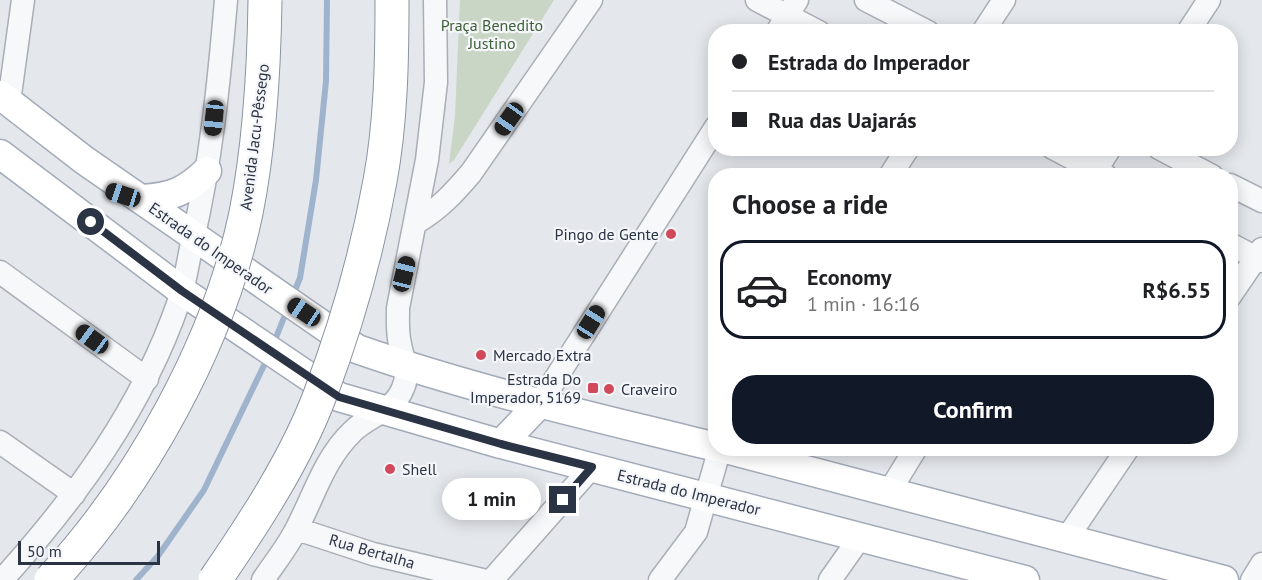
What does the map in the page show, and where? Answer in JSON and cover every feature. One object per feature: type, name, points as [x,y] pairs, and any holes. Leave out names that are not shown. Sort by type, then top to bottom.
[{"type":"highway","name":"Avenida Jacu-Pêssego","points":[[51,580],[93,530],[161,431],[195,362],[230,275],[246,213],[260,121],[265,0]]},
{"type":"highway","points":[[215,580],[290,460],[320,396],[364,255],[381,179],[388,106],[392,0]]},
{"type":"main road","points":[[3,102],[99,185],[117,194],[140,198],[162,198],[178,194],[194,184],[207,171]]},
{"type":"main road","name":"Estrada do Imperador","points":[[0,154],[182,291],[339,397],[501,444],[592,467],[704,504],[861,536],[1025,580]]},
{"type":"main road","name":"Estrada do Imperador","points":[[140,198],[357,349],[540,403],[708,445]]},
{"type":"main road","points":[[501,444],[540,403]]},
{"type":"main road","points":[[752,456],[1224,580]]},
{"type":"street","points":[[3,102],[23,0]]},
{"type":"street","points":[[2,580],[43,535],[123,424],[147,379],[182,291],[207,171],[226,0]]},
{"type":"street","points":[[264,580],[297,529],[332,455],[364,421],[386,410],[395,401],[406,378],[406,365],[399,338],[398,308],[428,160],[436,82],[435,0]]},
{"type":"street","points":[[417,222],[449,199],[471,173],[591,0]]},
{"type":"street","points":[[757,0],[803,24]]},
{"type":"street","points":[[866,0],[912,24]]},
{"type":"street","points":[[988,24],[1004,0]]},
{"type":"street","points":[[1193,24],[1209,0]]},
{"type":"street","points":[[540,403],[708,140]]},
{"type":"street","points":[[1067,156],[1088,168]]},
{"type":"street","points":[[1174,156],[1197,168]]},
{"type":"street","points":[[1238,189],[1262,201]]},
{"type":"street","points":[[1238,246],[1260,256],[1238,285]]},
{"type":"street","points":[[0,272],[147,379]]},
{"type":"street","points":[[0,442],[74,494]]},
{"type":"street","points":[[660,580],[696,532],[719,456]]},
{"type":"street","points":[[889,492],[911,456]]},
{"type":"street","points":[[1067,538],[1123,456]]},
{"type":"street","points":[[492,580],[592,467]]},
{"type":"street","name":"Rua Bertalha","points":[[297,529],[374,554],[482,580]]},
{"type":"street","points":[[830,580],[861,536]]},
{"type":"street","points":[[1252,580],[1262,564]]},
{"type":"green space","name":"Praça Benedito Justino","points":[[460,0],[554,0],[454,160],[449,164],[455,116]]},
{"type":"waterway","points":[[293,295],[300,278],[316,180],[326,81],[327,0]]},
{"type":"waterway","points":[[273,345],[287,310]]},
{"type":"waterway","points":[[136,580],[158,556],[204,490],[268,357]]},
{"type":"place","name":"Pingo de Gente","points":[[671,234]]},
{"type":"place","name":"Mercado Extra","points":[[481,355]]},
{"type":"place","name":"Estrada Do Imperador, 5169","points":[[593,388]]},
{"type":"place","name":"Craveiro","points":[[609,389]]},
{"type":"place","name":"Shell","points":[[390,469]]},
{"type":"route","points":[[91,222],[182,291],[339,397],[501,444],[592,467],[563,500]]}]
